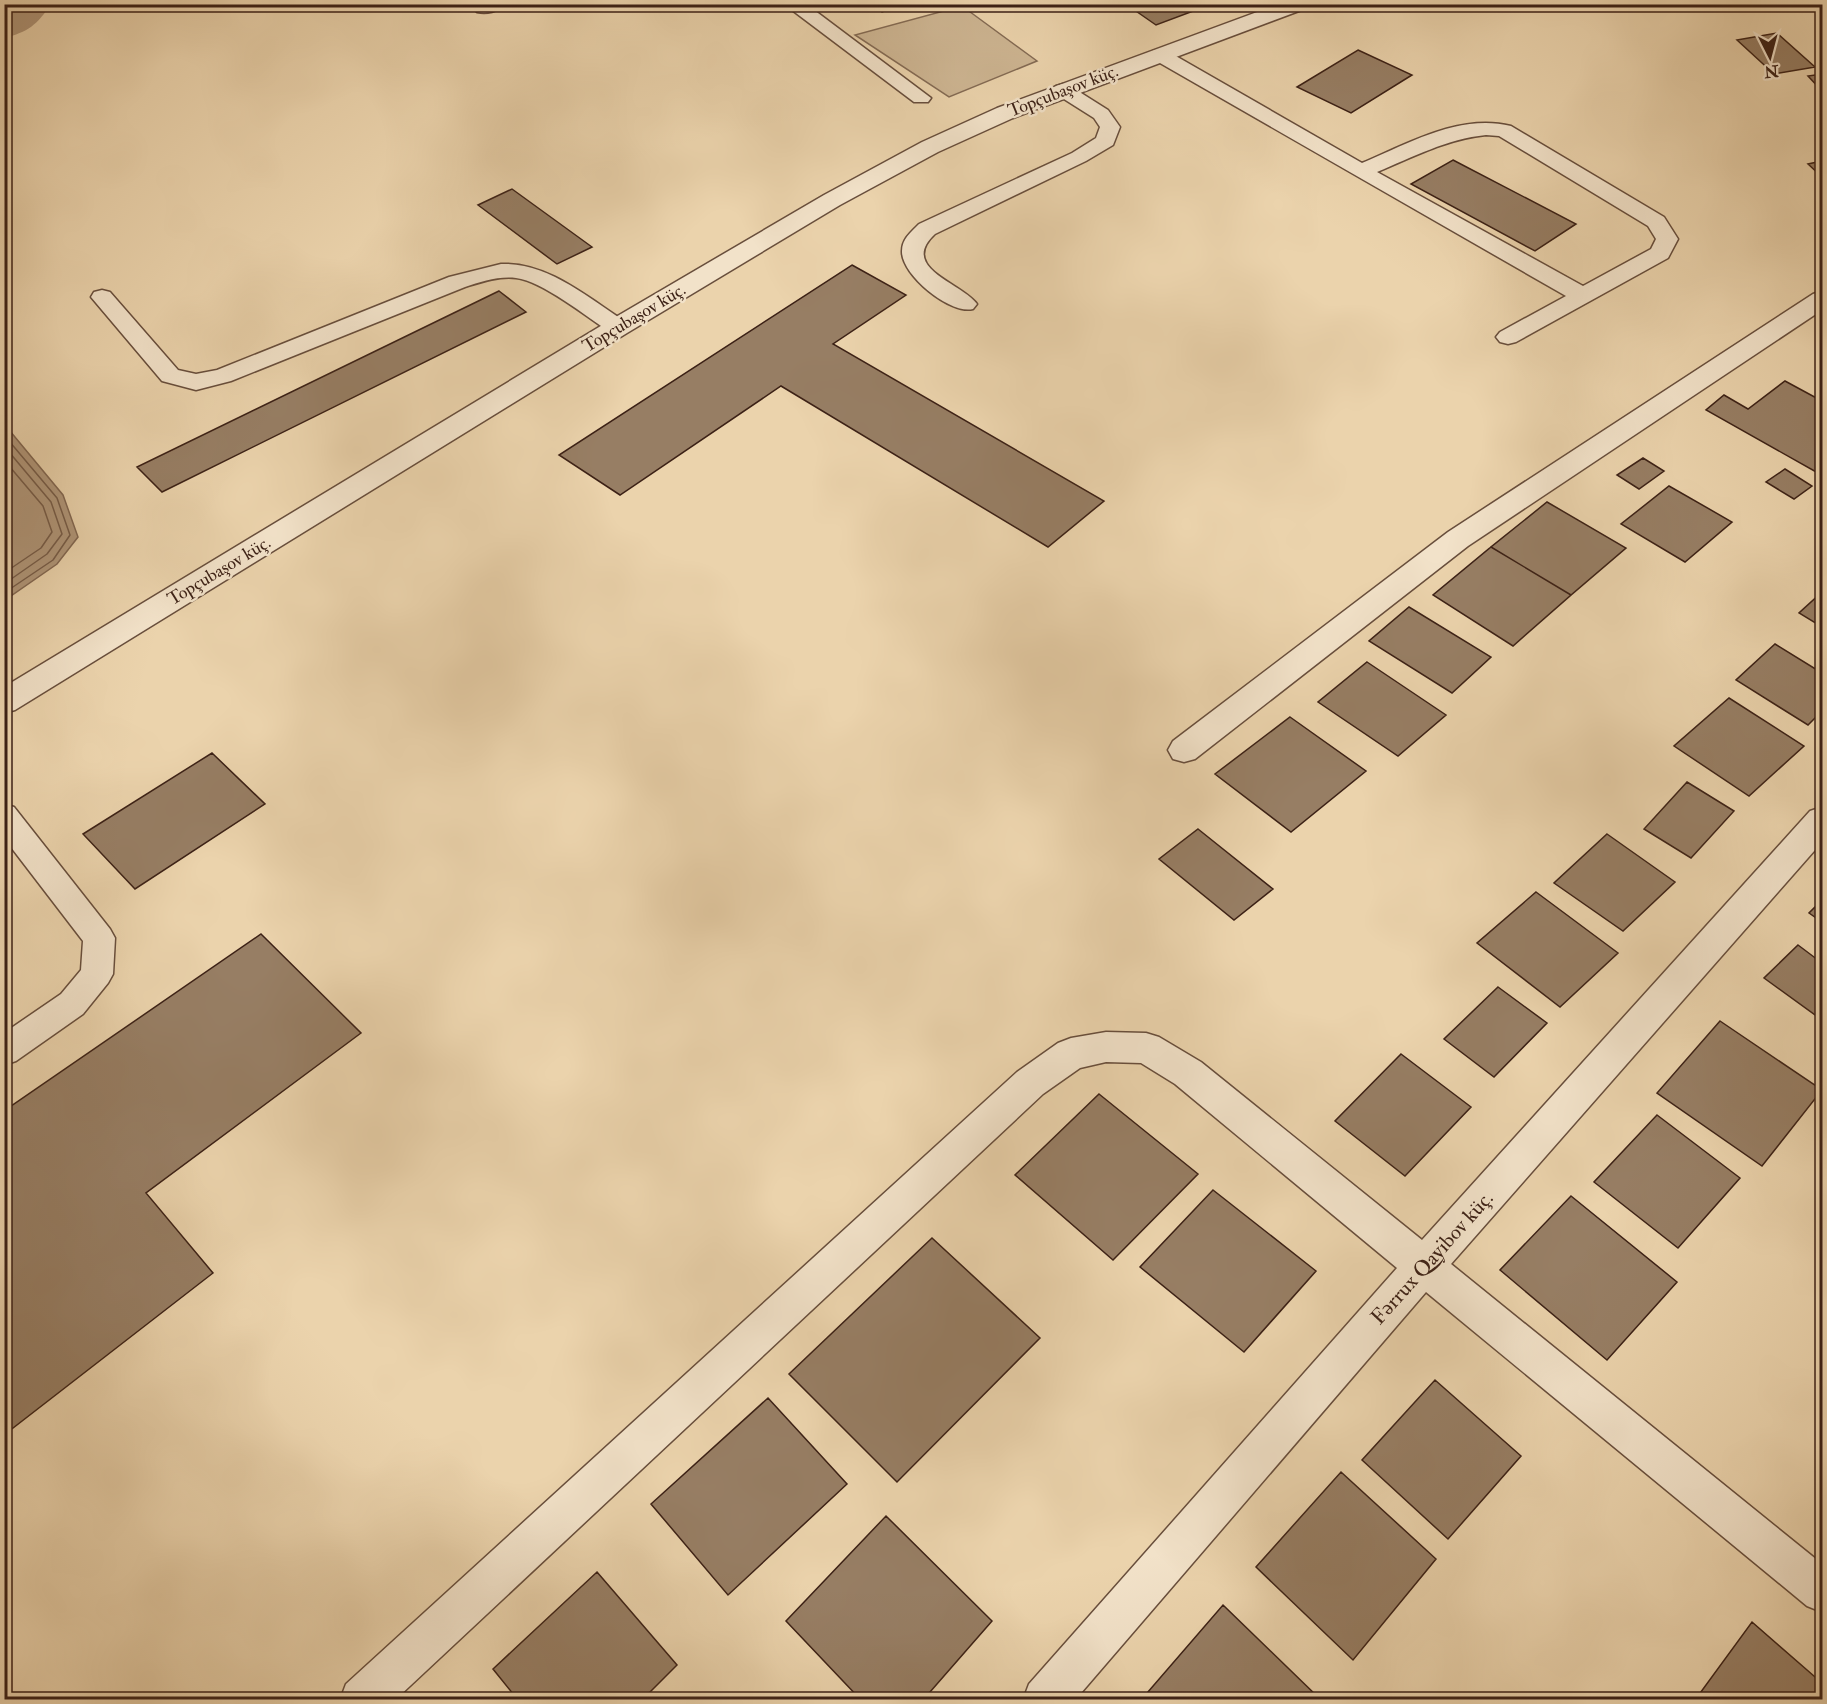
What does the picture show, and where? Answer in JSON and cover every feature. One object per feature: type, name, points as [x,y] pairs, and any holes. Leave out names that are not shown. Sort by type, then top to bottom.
[{"type":"street","name":"Topçubaşov küç.","points":[[4,702],[618,327],[832,200],[920,152],[1063,90],[1300,4]]},
{"type":"street","points":[[1184,750],[1458,540],[1822,299]]},
{"type":"street","name":"Fərrux Qayibov küç.","points":[[1045,1700],[1424,1266],[1822,820]]},
{"type":"street","points":[[362,1700],[1030,1083],[1071,1054],[1106,1047],[1146,1048],[1188,1073],[1822,1591]]},
{"type":"lane","points":[[793,4],[921,98]]},
{"type":"lane","points":[[1160,55],[1582,296]]},
{"type":"lane","points":[[965,304],[923,275],[913,254],[914,242],[927,229],[1079,157],[1106,141],[1110,128],[1101,114],[1063,90]]},
{"type":"lane","points":[[1360,171],[1459,131],[1483,127],[1504,130],[1656,222],[1667,239],[1660,253],[1508,338]]},
{"type":"lane","points":[[102,297],[170,376],[196,382],[223,376],[487,272],[518,271],[538,277],[618,327]]},
{"type":"lane","points":[[4,814],[99,938],[97,974],[72,1004],[4,1051]]},
{"type":"shaded area","points":[[962,6],[1037,61],[949,97],[855,35]]},
{"type":"water","points":[[5,425],[63,495],[78,537],[57,564],[5,600]]},
{"type":"building","points":[[874,4],[905,4],[882,12]]},
{"type":"building","points":[[1146,4],[1212,4],[1156,25],[1133,9]]},
{"type":"building","points":[[1777,33],[1815,67],[1774,74],[1737,40]]},
{"type":"building","points":[[1358,50],[1412,75],[1351,113],[1297,87]]},
{"type":"building","points":[[1822,74],[1822,91],[1808,76]]},
{"type":"building","points":[[1453,160],[1576,224],[1535,251],[1411,184]]},
{"type":"building","points":[[1822,161],[1822,177],[1808,164]]},
{"type":"building","points":[[512,189],[592,247],[557,264],[478,205]]},
{"type":"building","points":[[852,265],[906,295],[833,344],[1104,501],[1048,547],[781,386],[620,495],[559,455]]},
{"type":"building","points":[[499,291],[526,312],[162,492],[137,467]]},
{"type":"building","points":[[1785,381],[1822,401],[1822,469],[1818,473],[1706,410],[1724,395],[1748,409]]},
{"type":"building","points":[[1643,458],[1664,471],[1639,489],[1617,475]]},
{"type":"building","points":[[1785,469],[1812,486],[1794,499],[1766,482]]},
{"type":"building","points":[[1669,486],[1732,522],[1685,562],[1621,524]]},
{"type":"building","points":[[1547,502],[1626,548],[1571,595],[1491,547]]},
{"type":"building","points":[[1491,547],[1571,595],[1513,646],[1433,595]]},
{"type":"building","points":[[1822,592],[1822,627],[1799,613]]},
{"type":"building","points":[[1409,607],[1491,657],[1452,693],[1369,641]]},
{"type":"building","points":[[1775,644],[1822,673],[1822,711],[1808,725],[1736,680]]},
{"type":"building","points":[[1367,662],[1446,715],[1398,756],[1318,702]]},
{"type":"building","points":[[1729,698],[1804,746],[1749,796],[1674,746]]},
{"type":"building","points":[[1290,717],[1366,771],[1291,832],[1215,774]]},
{"type":"building","points":[[212,753],[265,804],[135,889],[83,834]]},
{"type":"building","points":[[1687,782],[1734,811],[1691,858],[1644,829]]},
{"type":"building","points":[[1198,829],[1273,889],[1234,920],[1159,859]]},
{"type":"building","points":[[1607,834],[1675,882],[1623,931],[1554,883]]},
{"type":"building","points":[[1536,892],[1618,953],[1560,1007],[1477,943]]},
{"type":"building","points":[[1822,900],[1822,922],[1809,913]]},
{"type":"building","points":[[261,934],[361,1033],[146,1193],[213,1273],[4,1435],[4,1111]]},
{"type":"building","points":[[1798,945],[1822,963],[1822,1020],[1764,978]]},
{"type":"building","points":[[1498,987],[1547,1023],[1494,1077],[1444,1039]]},
{"type":"building","points":[[1720,1021],[1822,1090],[1762,1166],[1657,1093]]},
{"type":"building","points":[[1401,1054],[1471,1107],[1405,1176],[1335,1121]]},
{"type":"building","points":[[1099,1094],[1198,1174],[1113,1260],[1015,1175]]},
{"type":"building","points":[[1657,1115],[1740,1178],[1678,1248],[1594,1182]]},
{"type":"building","points":[[1213,1190],[1316,1271],[1244,1352],[1140,1267]]},
{"type":"building","points":[[1571,1196],[1677,1282],[1607,1360],[1500,1270]]},
{"type":"building","points":[[932,1238],[1040,1338],[897,1482],[789,1374]]},
{"type":"building","points":[[1435,1380],[1521,1456],[1448,1539],[1362,1460]]},
{"type":"building","points":[[768,1398],[847,1484],[728,1595],[651,1504]]},
{"type":"building","points":[[1341,1472],[1436,1559],[1353,1660],[1256,1567]]},
{"type":"building","points":[[886,1516],[992,1621],[923,1700],[861,1700],[786,1621]]},
{"type":"building","points":[[597,1572],[677,1665],[642,1700],[518,1700],[493,1669]]},
{"type":"building","points":[[1223,1605],[1321,1700],[1141,1700]]},
{"type":"building","points":[[1752,1622],[1822,1683],[1822,1700],[1695,1700]]},
{"type":"waterway","points":[[4,20],[22,4]]}]
